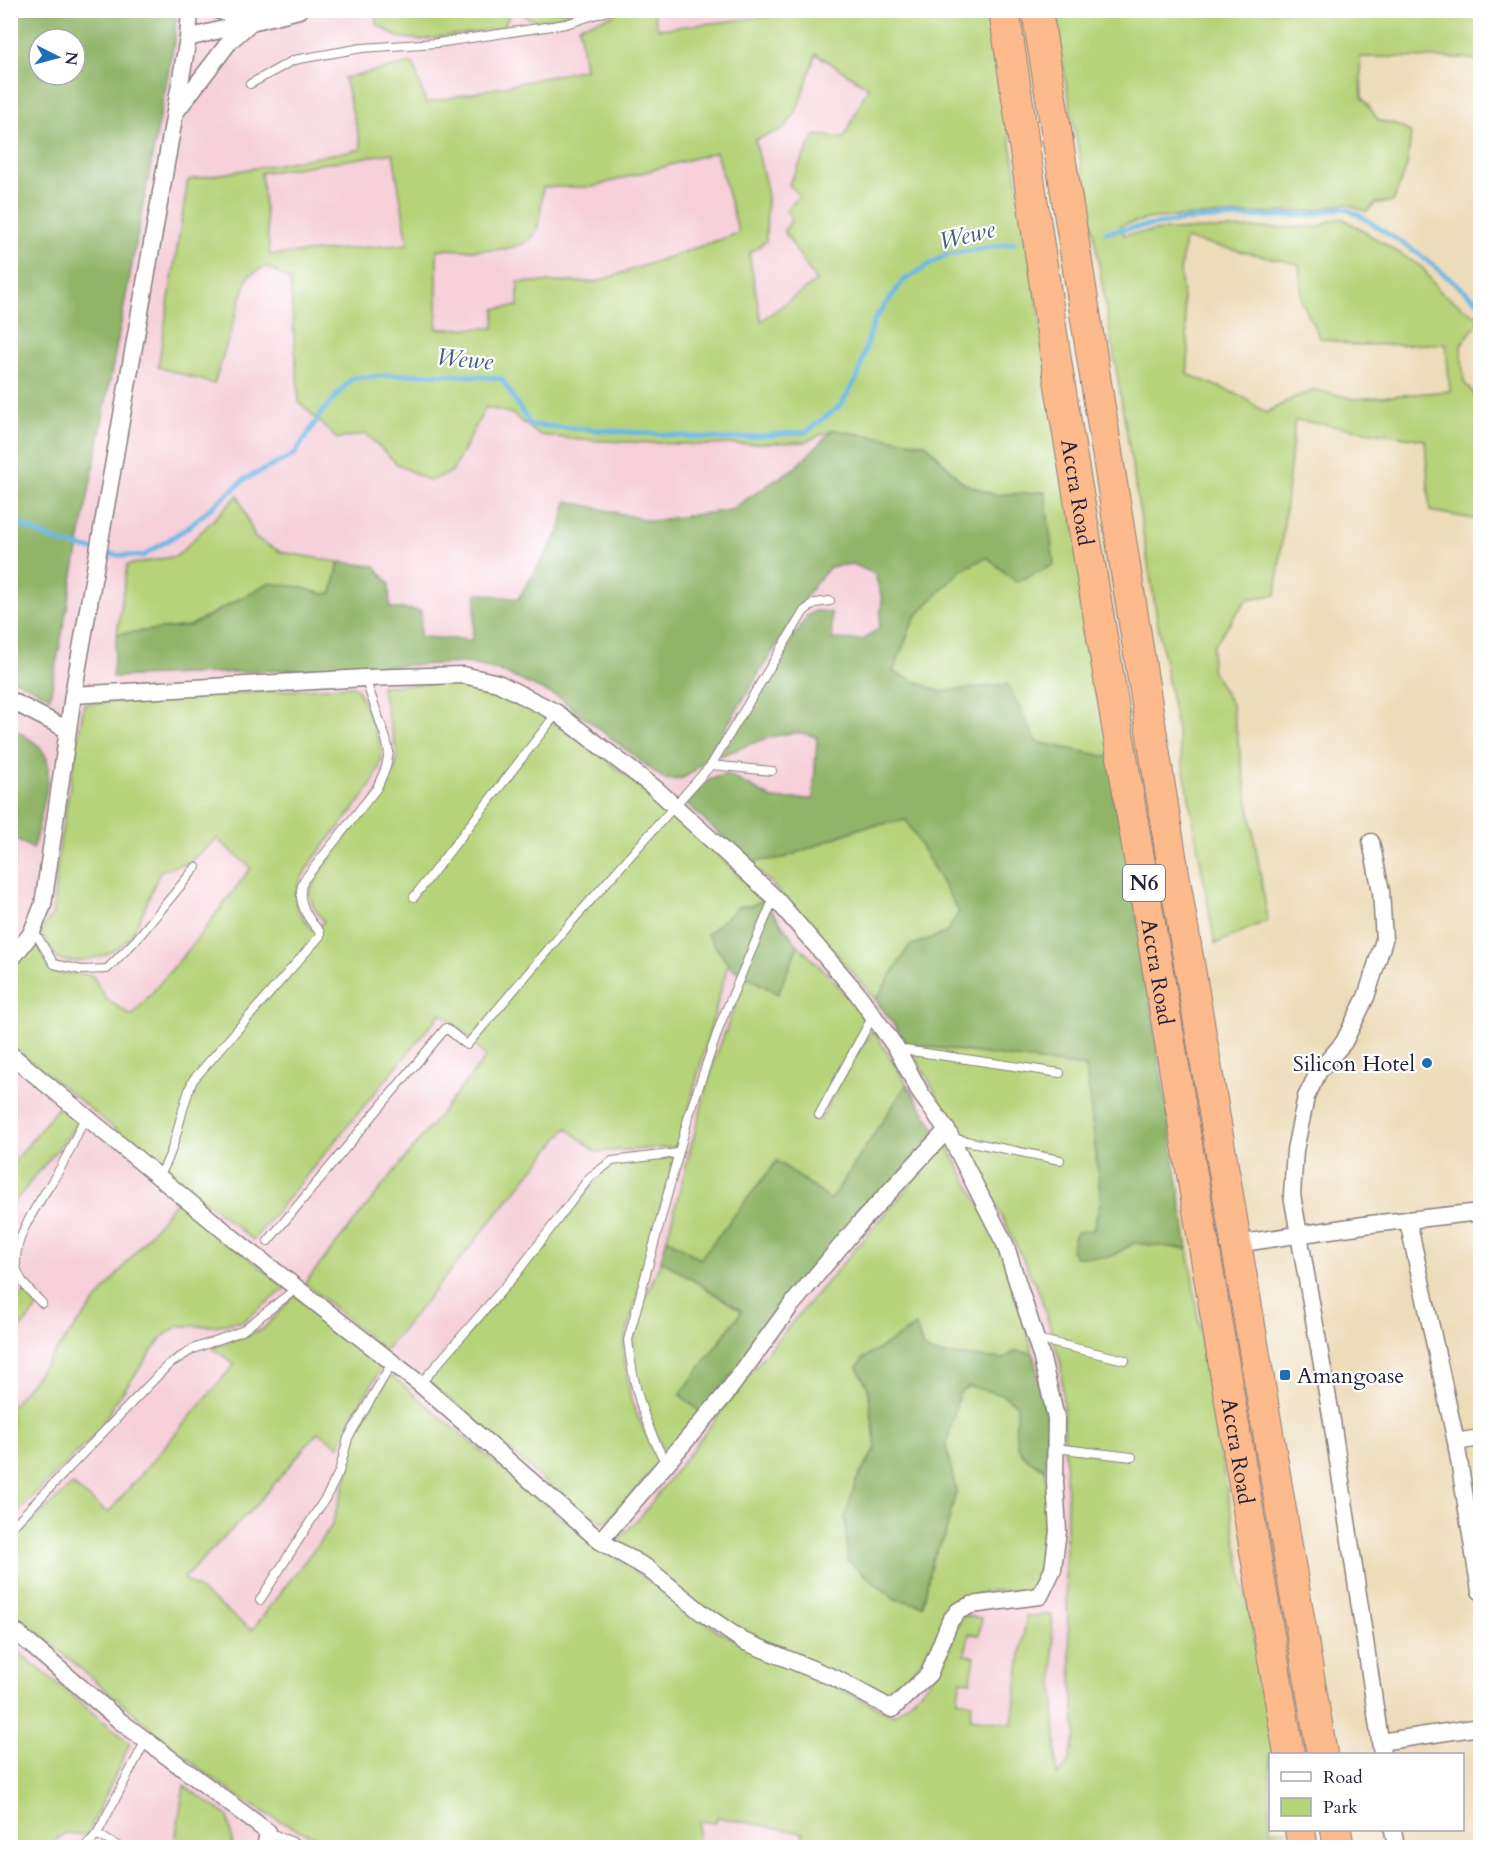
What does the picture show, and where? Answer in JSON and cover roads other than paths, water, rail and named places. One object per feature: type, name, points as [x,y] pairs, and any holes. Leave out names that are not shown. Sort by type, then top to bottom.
[{"type":"highway","name":"Accra Road","points":[[1004,10],[1059,380],[1289,1753]]},
{"type":"highway","name":"Accra Road","points":[[1038,10],[1171,856],[1238,1244],[1322,1753]]},
{"type":"highway","points":[[1043,44],[1044,10]]},
{"type":"highway","points":[[1300,1831],[1303,1848]]},
{"type":"highway","points":[[1336,1831],[1339,1848]]},
{"type":"street","points":[[10,962],[33,929],[43,905],[73,695],[175,115],[188,38],[190,10]]},
{"type":"street","points":[[218,10],[250,23]]},
{"type":"street","points":[[188,38],[299,10]]},
{"type":"street","points":[[175,115],[230,41],[250,23]]},
{"type":"street","points":[[10,1054],[297,1288],[420,1384],[600,1541],[647,1568],[701,1612],[743,1641],[837,1679],[892,1709],[928,1674],[950,1621],[958,1611],[971,1605],[1040,1596],[1053,1569],[1058,1530],[1056,1418],[1036,1339],[1005,1244],[949,1134],[921,1094],[897,1049],[827,957],[775,898],[674,804],[556,713],[498,683],[463,675],[365,678],[73,695]]},
{"type":"street","points":[[10,700],[68,730]]},
{"type":"street","points":[[1371,842],[1381,891],[1384,940],[1362,1006],[1344,1042],[1319,1071],[1306,1097],[1295,1149],[1292,1195],[1301,1236],[1381,1748],[1480,1727]]},
{"type":"street","points":[[600,1541],[725,1395],[789,1308],[860,1223],[949,1134]]},
{"type":"street","points":[[1206,1249],[1480,1212]]},
{"type":"street","points":[[1408,1221],[1456,1442],[1480,1591]]},
{"type":"street","points":[[1456,1442],[1480,1438]]},
{"type":"street","points":[[10,1627],[267,1840]]},
{"type":"street","points":[[1393,1831],[1396,1848]]},
{"type":"lane","points":[[250,84],[294,60],[362,48],[437,43],[566,24],[610,10]]},
{"type":"lane","points":[[268,1241],[446,1028],[467,1045],[674,804],[711,765],[804,611],[815,603],[830,601]]},
{"type":"lane","points":[[159,1176],[167,1161],[185,1097],[193,1080],[320,936],[320,932],[304,910],[299,890],[304,880],[377,789],[389,752],[365,678]]},
{"type":"lane","points":[[414,897],[556,713]]},
{"type":"lane","points":[[711,765],[772,771]]},
{"type":"lane","points":[[33,929],[54,964],[81,969],[107,969],[136,940],[196,867]]},
{"type":"lane","points":[[666,1464],[646,1425],[632,1377],[628,1340],[678,1153],[721,1022],[775,898]]},
{"type":"lane","points":[[819,1115],[873,1016]]},
{"type":"lane","points":[[897,1049],[1060,1073]]},
{"type":"lane","points":[[42,1303],[24,1285],[16,1267],[17,1253],[29,1220],[61,1166],[86,1115]]},
{"type":"lane","points":[[949,1134],[1060,1160]]},
{"type":"lane","points":[[420,1384],[516,1274],[590,1177],[612,1161],[678,1153]]},
{"type":"lane","points":[[10,1529],[168,1365],[193,1349],[242,1331],[297,1288]]},
{"type":"lane","points":[[1036,1339],[1125,1360]]},
{"type":"lane","points":[[260,1600],[328,1494],[339,1472],[348,1438],[392,1363]]},
{"type":"lane","points":[[1055,1448],[1132,1457]]},
{"type":"lane","points":[[84,1848],[97,1834],[146,1740]]},
{"type":"lane","points":[[97,1834],[121,1848]]},
{"type":"lane","points":[[267,1840],[307,1848]]},
{"type":"waterway","name":"Wewe","points":[[1106,232],[1193,219],[1309,215],[1343,208],[1357,214],[1418,253],[1480,301]]},
{"type":"waterway","name":"Wewe","points":[[10,520],[58,542],[116,555],[143,556],[187,528],[245,479],[294,455],[322,412],[352,378],[427,374],[502,379],[530,425],[726,439],[806,432],[841,405],[858,376],[874,320],[903,281],[945,255],[1014,243]]},
{"type":"place","name":"Silicon Hotel","points":[[1427,1063]]},
{"type":"place","name":"Amangoase","points":[[1285,1375]]}]
